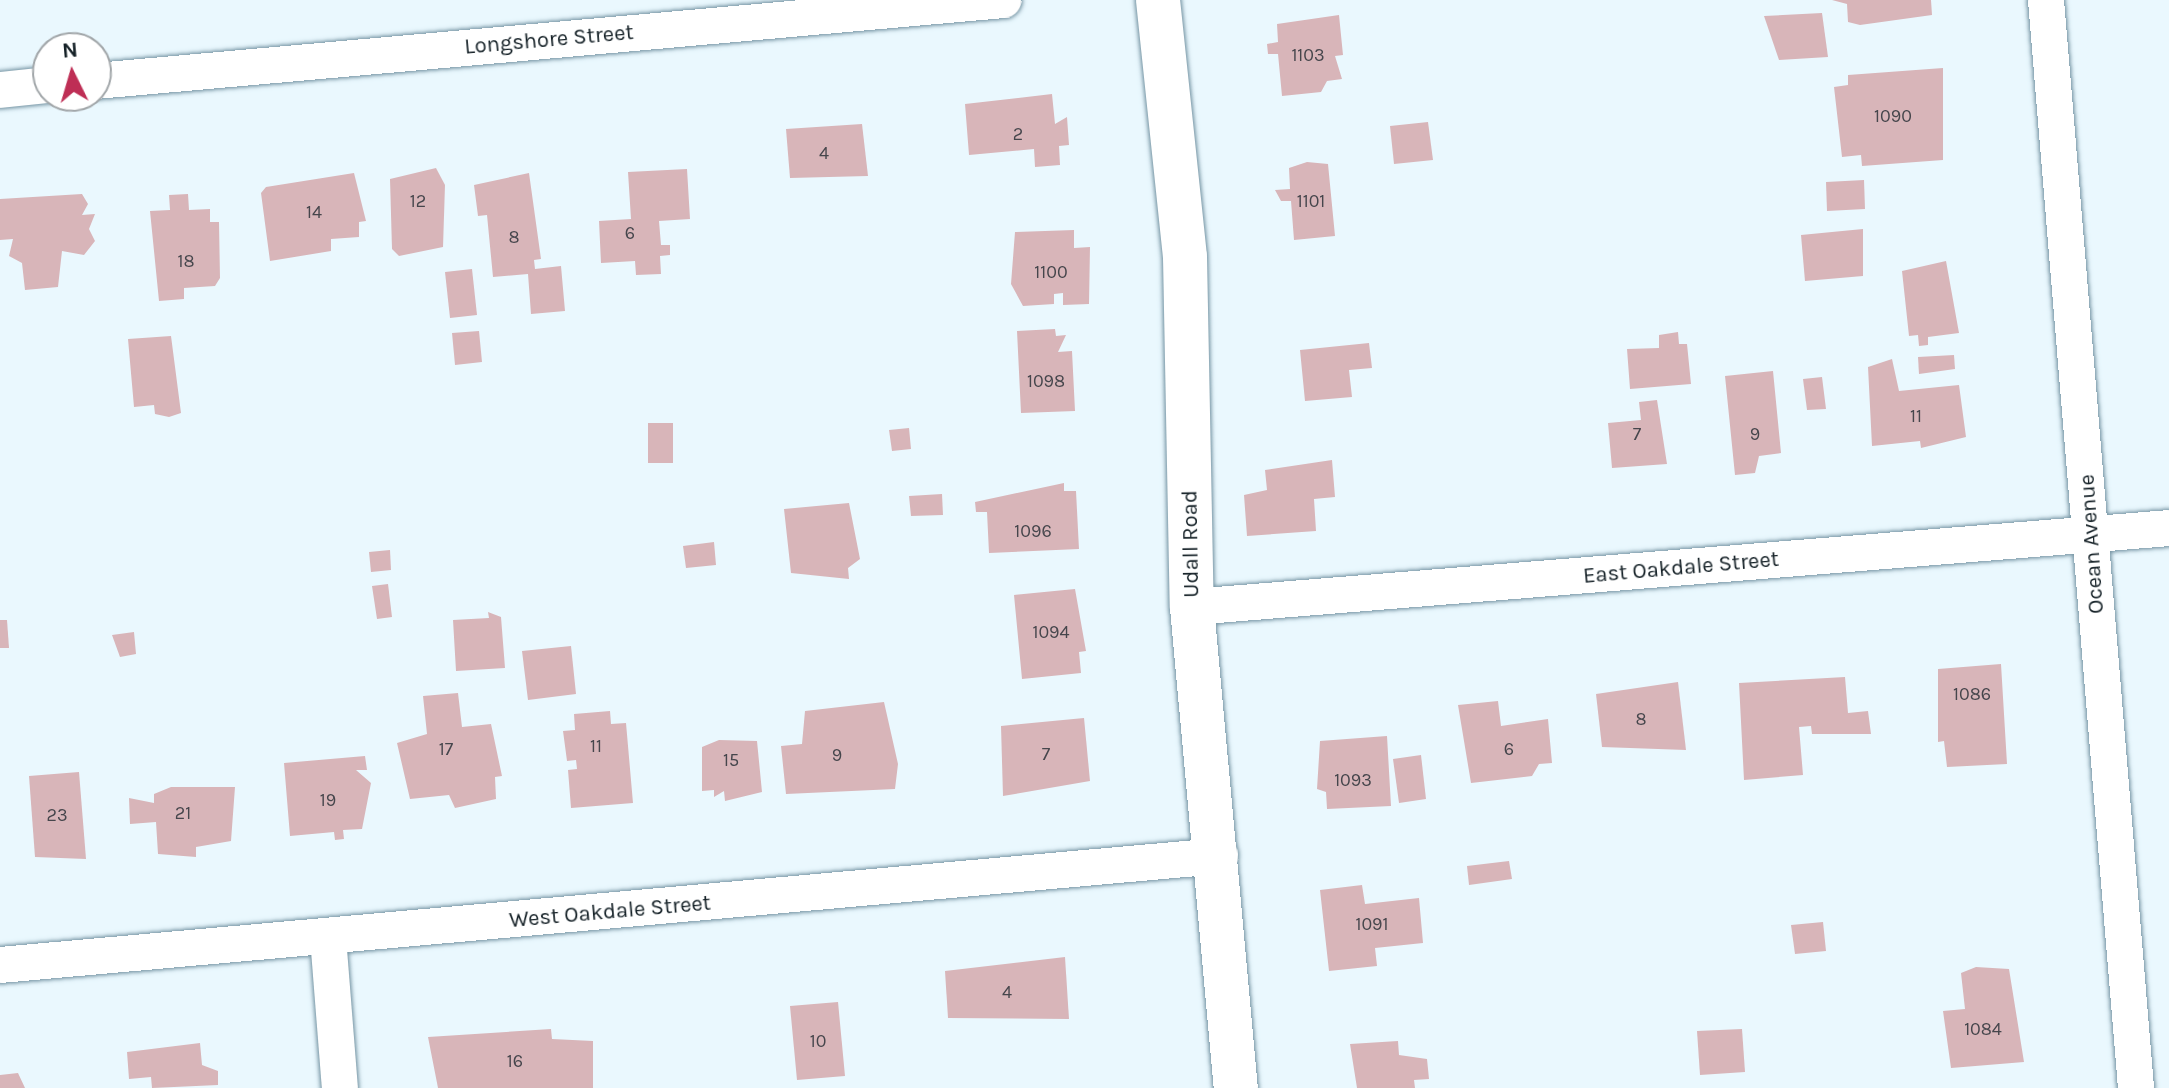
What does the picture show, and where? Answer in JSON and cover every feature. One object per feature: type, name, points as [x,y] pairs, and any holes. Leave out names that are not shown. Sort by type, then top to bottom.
[{"type":"street","name":"Longshore Street","points":[[112,80],[1003,0]]},
{"type":"street","name":"Udall Road","points":[[1158,0],[1185,257],[1192,607],[1220,856],[1236,1088]]},
{"type":"street","name":"Ocean Avenue","points":[[2046,0],[2136,1088]]},
{"type":"street","points":[[0,90],[32,87]]},
{"type":"street","name":"East Oakdale Street","points":[[1192,607],[2169,528]]},
{"type":"street","name":"West Oakdale Street","points":[[0,965],[1220,856]]},
{"type":"street","points":[[328,937],[340,1088]]},
{"type":"building","points":[[1832,0],[1931,0],[1932,15],[1860,25],[1848,22],[1847,4]]},
{"type":"building","points":[[1822,13],[1828,57],[1779,60],[1764,16]]},
{"type":"building","points":[[1339,15],[1343,55],[1335,56],[1342,79],[1327,81],[1321,92],[1282,96],[1278,54],[1268,54],[1267,44],[1278,42],[1277,24]]},
{"type":"building","points":[[1943,68],[1943,160],[1862,166],[1861,155],[1842,157],[1834,87],[1848,85],[1848,75]]},
{"type":"building","points":[[1052,94],[1055,124],[1067,117],[1069,145],[1059,146],[1060,165],[1035,167],[1034,149],[969,155],[965,104]]},
{"type":"building","points":[[1428,122],[1433,160],[1394,164],[1390,126]]},
{"type":"building","points":[[862,124],[868,176],[790,178],[786,129]]},
{"type":"building","points":[[1307,162],[1328,164],[1335,236],[1294,240],[1291,201],[1281,201],[1275,190],[1290,189],[1289,168]]},
{"type":"building","points":[[436,168],[445,185],[443,247],[399,256],[392,249],[390,179]]},
{"type":"building","points":[[687,169],[690,219],[659,221],[661,245],[670,245],[670,255],[660,256],[661,274],[636,275],[635,261],[601,263],[599,221],[631,219],[628,172]]},
{"type":"building","points":[[354,173],[366,221],[359,222],[359,237],[331,239],[331,251],[270,261],[261,193],[266,187]]},
{"type":"building","points":[[529,173],[541,259],[534,260],[535,269],[561,266],[565,311],[531,314],[528,274],[493,277],[487,215],[478,216],[474,185]]},
{"type":"building","points":[[1864,180],[1865,209],[1827,211],[1826,182]]},
{"type":"building","points":[[82,194],[88,204],[82,215],[95,214],[89,229],[95,241],[84,255],[62,251],[58,287],[25,290],[22,263],[9,256],[13,239],[0,240],[0,199]]},
{"type":"building","points":[[188,194],[189,210],[210,209],[210,222],[219,222],[220,278],[215,286],[184,288],[184,299],[159,301],[150,211],[170,210],[169,195]]},
{"type":"building","points":[[1863,229],[1863,276],[1805,281],[1801,235]]},
{"type":"building","points":[[1074,230],[1074,248],[1090,247],[1089,304],[1063,305],[1063,293],[1054,294],[1054,304],[1023,306],[1011,284],[1015,232]]},
{"type":"building","points":[[1946,261],[1959,333],[1928,337],[1928,345],[1919,346],[1918,335],[1909,336],[1902,271]]},
{"type":"building","points":[[472,269],[477,315],[450,318],[445,272]]},
{"type":"building","points":[[1055,329],[1056,336],[1066,335],[1058,352],[1072,351],[1075,411],[1021,413],[1017,331]]},
{"type":"building","points":[[479,331],[482,362],[455,365],[452,333]]},
{"type":"building","points":[[1678,332],[1679,344],[1687,344],[1691,384],[1630,389],[1627,349],[1659,348],[1659,335]]},
{"type":"building","points":[[171,336],[181,413],[169,417],[155,414],[154,405],[134,407],[128,339]]},
{"type":"building","points":[[1369,343],[1372,368],[1349,370],[1352,397],[1305,401],[1300,350]]},
{"type":"building","points":[[1954,355],[1955,369],[1919,374],[1918,357]]},
{"type":"building","points":[[1892,359],[1899,391],[1959,385],[1966,437],[1921,448],[1920,441],[1872,446],[1868,367]]},
{"type":"building","points":[[1773,371],[1781,453],[1759,456],[1755,473],[1735,475],[1725,376]]},
{"type":"building","points":[[1822,377],[1826,409],[1807,410],[1803,379]]},
{"type":"building","points":[[1657,400],[1667,464],[1612,468],[1608,423],[1641,420],[1639,402]]},
{"type":"building","points":[[648,423],[673,423],[673,463],[648,463]]},
{"type":"building","points":[[909,428],[911,449],[892,451],[889,430]]},
{"type":"building","points":[[1332,460],[1335,497],[1314,499],[1316,531],[1247,536],[1244,495],[1267,490],[1265,470]]},
{"type":"building","points":[[1064,483],[1064,491],[1076,491],[1079,549],[989,553],[987,512],[976,512],[975,502]]},
{"type":"building","points":[[942,494],[943,515],[911,516],[909,496]]},
{"type":"building","points":[[849,503],[860,559],[848,568],[849,579],[791,573],[784,509]]},
{"type":"building","points":[[714,542],[716,565],[686,568],[683,546]]},
{"type":"building","points":[[390,550],[391,570],[371,572],[369,552]]},
{"type":"building","points":[[388,584],[392,617],[377,619],[372,586]]},
{"type":"building","points":[[1075,589],[1086,651],[1079,652],[1081,673],[1022,679],[1014,595]]},
{"type":"building","points":[[488,612],[501,617],[505,668],[456,671],[453,620],[489,618]]},
{"type":"building","points":[[0,620],[7,620],[9,648],[0,648]]},
{"type":"building","points":[[134,632],[136,654],[120,657],[112,635]]},
{"type":"building","points":[[571,646],[576,694],[528,700],[522,651]]},
{"type":"building","points":[[2001,664],[2007,764],[1947,767],[1944,741],[1938,742],[1938,669]]},
{"type":"building","points":[[1845,677],[1848,713],[1868,711],[1871,734],[1812,734],[1811,726],[1799,727],[1803,775],[1744,780],[1739,683]]},
{"type":"building","points":[[1678,682],[1686,750],[1602,747],[1596,694]]},
{"type":"building","points":[[458,693],[462,727],[491,724],[502,776],[495,777],[496,799],[455,808],[449,795],[410,799],[397,743],[427,734],[423,696]]},
{"type":"building","points":[[1498,701],[1501,726],[1548,719],[1552,763],[1539,764],[1532,776],[1471,783],[1458,705]]},
{"type":"building","points":[[884,702],[898,764],[895,789],[786,794],[781,746],[802,744],[805,711]]},
{"type":"building","points":[[610,711],[611,724],[626,723],[633,803],[571,808],[568,770],[577,769],[576,760],[567,761],[563,731],[575,730],[574,714]]},
{"type":"building","points":[[1084,718],[1090,781],[1003,796],[1001,726]]},
{"type":"building","points":[[1387,736],[1391,806],[1327,809],[1326,792],[1317,789],[1320,741]]},
{"type":"building","points":[[719,740],[757,741],[762,792],[725,801],[724,791],[714,797],[714,790],[702,791],[702,747]]},
{"type":"building","points":[[1421,755],[1426,799],[1399,803],[1393,759]]},
{"type":"building","points":[[365,756],[367,770],[356,770],[371,783],[362,829],[343,830],[344,839],[335,840],[334,832],[290,836],[284,763]]},
{"type":"building","points":[[79,772],[86,859],[35,857],[29,776]]},
{"type":"building","points":[[171,787],[235,787],[231,841],[196,847],[196,857],[158,854],[156,822],[130,824],[129,798],[154,803],[154,794]]},
{"type":"building","points":[[1509,861],[1512,879],[1469,885],[1467,866]]},
{"type":"building","points":[[1362,885],[1365,904],[1419,898],[1423,943],[1375,948],[1377,966],[1329,971],[1320,890]]},
{"type":"building","points":[[1823,922],[1826,951],[1795,954],[1791,925]]},
{"type":"building","points":[[1065,957],[1069,1019],[948,1018],[945,971]]},
{"type":"building","points":[[1976,967],[2009,969],[2024,1062],[1951,1068],[1943,1011],[1965,1009],[1961,973]]},
{"type":"building","points":[[838,1002],[845,1076],[797,1080],[790,1006]]},
{"type":"building","points":[[551,1029],[552,1039],[593,1041],[593,1088],[438,1088],[428,1037]]},
{"type":"building","points":[[1742,1029],[1745,1072],[1700,1075],[1697,1031]]},
{"type":"building","points":[[1398,1041],[1399,1055],[1427,1059],[1429,1079],[1414,1080],[1415,1088],[1357,1088],[1350,1044]]},
{"type":"building","points":[[200,1043],[202,1065],[218,1071],[218,1085],[152,1088],[151,1077],[129,1079],[127,1052]]},
{"type":"building","points":[[18,1073],[25,1088],[0,1088],[0,1075]]}]
